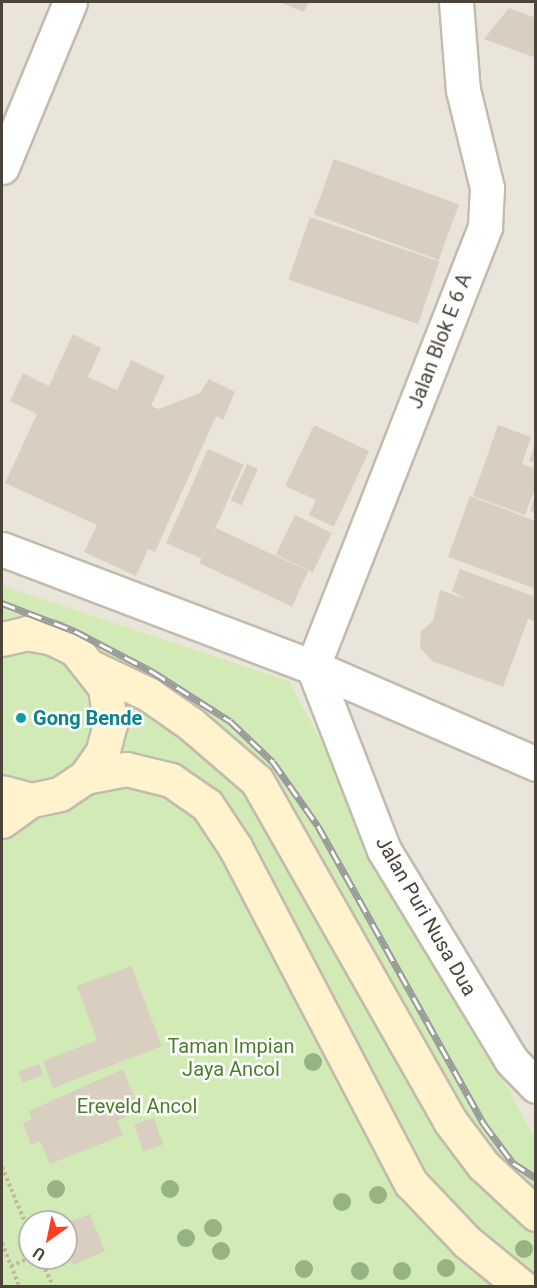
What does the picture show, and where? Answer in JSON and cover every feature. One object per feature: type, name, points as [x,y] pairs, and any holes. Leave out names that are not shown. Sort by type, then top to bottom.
[{"type":"street","points":[[2,167],[70,2]]},
{"type":"street","name":"Jalan Blok E 6 A","points":[[313,667],[484,227],[487,188],[463,90],[456,2]]},
{"type":"street","points":[[2,549],[313,667],[536,764]]},
{"type":"street","points":[[2,821],[16,796],[60,794],[85,777],[102,753],[110,724],[105,687],[93,668],[75,649],[52,638],[10,633]]},
{"type":"street","name":"Jalan Puri Nusa Dua","points":[[313,667],[384,850],[511,1060],[536,1086]]},
{"type":"street","points":[[93,668],[148,694],[191,724],[257,781],[450,1121],[483,1166],[536,1214]]},
{"type":"street","points":[[85,777],[126,769],[171,780],[207,805],[235,847],[411,1184],[467,1242],[521,1287]]},
{"type":"path","points":[[2,1167],[20,1210]]},
{"type":"path","points":[[2,1243],[19,1287]]},
{"type":"path","points":[[11,1266],[18,1263]]},
{"type":"path","points":[[45,1270],[53,1287]]},
{"type":"shaded area","points":[[2,2],[535,2],[535,1138],[289,681],[2,585]]},
{"type":"green space","name":"Taman Impian Jaya Ancol","points":[[2,585],[289,681],[535,1138],[536,1286],[2,1286]]},
{"type":"building","points":[[280,2],[309,2],[304,12]]},
{"type":"building","points":[[509,8],[536,18],[536,58],[484,39]]},
{"type":"building","points":[[334,159],[459,204],[439,260],[314,214]]},
{"type":"building","points":[[310,217],[440,262],[418,324],[289,279]]},
{"type":"building","points":[[73,334],[101,348],[88,377],[117,390],[131,360],[165,376],[151,406],[159,409],[200,393],[209,379],[235,392],[223,420],[216,416],[155,552],[148,549],[136,576],[84,552],[97,525],[5,483],[37,414],[10,401],[23,373],[49,386]]},
{"type":"building","points":[[314,425],[369,451],[334,527],[309,515],[316,500],[285,486]]},
{"type":"building","points":[[498,425],[531,437],[522,464],[536,469],[536,486],[525,515],[473,496]]},
{"type":"building","points":[[536,443],[536,463],[529,461]]},
{"type":"building","points":[[208,449],[244,465],[202,559],[166,543]]},
{"type":"building","points":[[247,464],[258,469],[242,505],[231,501]]},
{"type":"building","points":[[470,496],[536,521],[536,589],[448,557]]},
{"type":"building","points":[[536,496],[536,514],[530,511]]},
{"type":"building","points":[[295,515],[332,533],[313,573],[276,555]]},
{"type":"building","points":[[216,528],[308,571],[292,606],[200,563]]},
{"type":"building","points":[[460,569],[536,597],[536,622],[528,619],[503,687],[432,661],[420,648],[421,631],[433,621],[440,590],[466,599],[452,591]]},
{"type":"building","points":[[131,966],[162,1046],[53,1088],[43,1061],[97,1040],[77,986]]},
{"type":"building","points":[[39,1064],[43,1075],[22,1083],[18,1072]]},
{"type":"building","points":[[123,1069],[140,1112],[117,1121],[123,1135],[50,1164],[40,1141],[31,1145],[23,1123],[32,1119],[29,1111]]},
{"type":"building","points":[[154,1118],[163,1144],[143,1151],[134,1125]]},
{"type":"building","points":[[90,1214],[105,1251],[78,1263],[78,1218]]},
{"type":"railway","points":[[2,603],[75,631],[153,672],[230,721],[273,762],[318,826],[484,1124],[513,1163],[536,1178]]},
{"type":"place","name":"Gong Bende","points":[[21,718]]},
{"type":"park label","name":"Ereveld Ancol","points":[[137,1106]]}]
